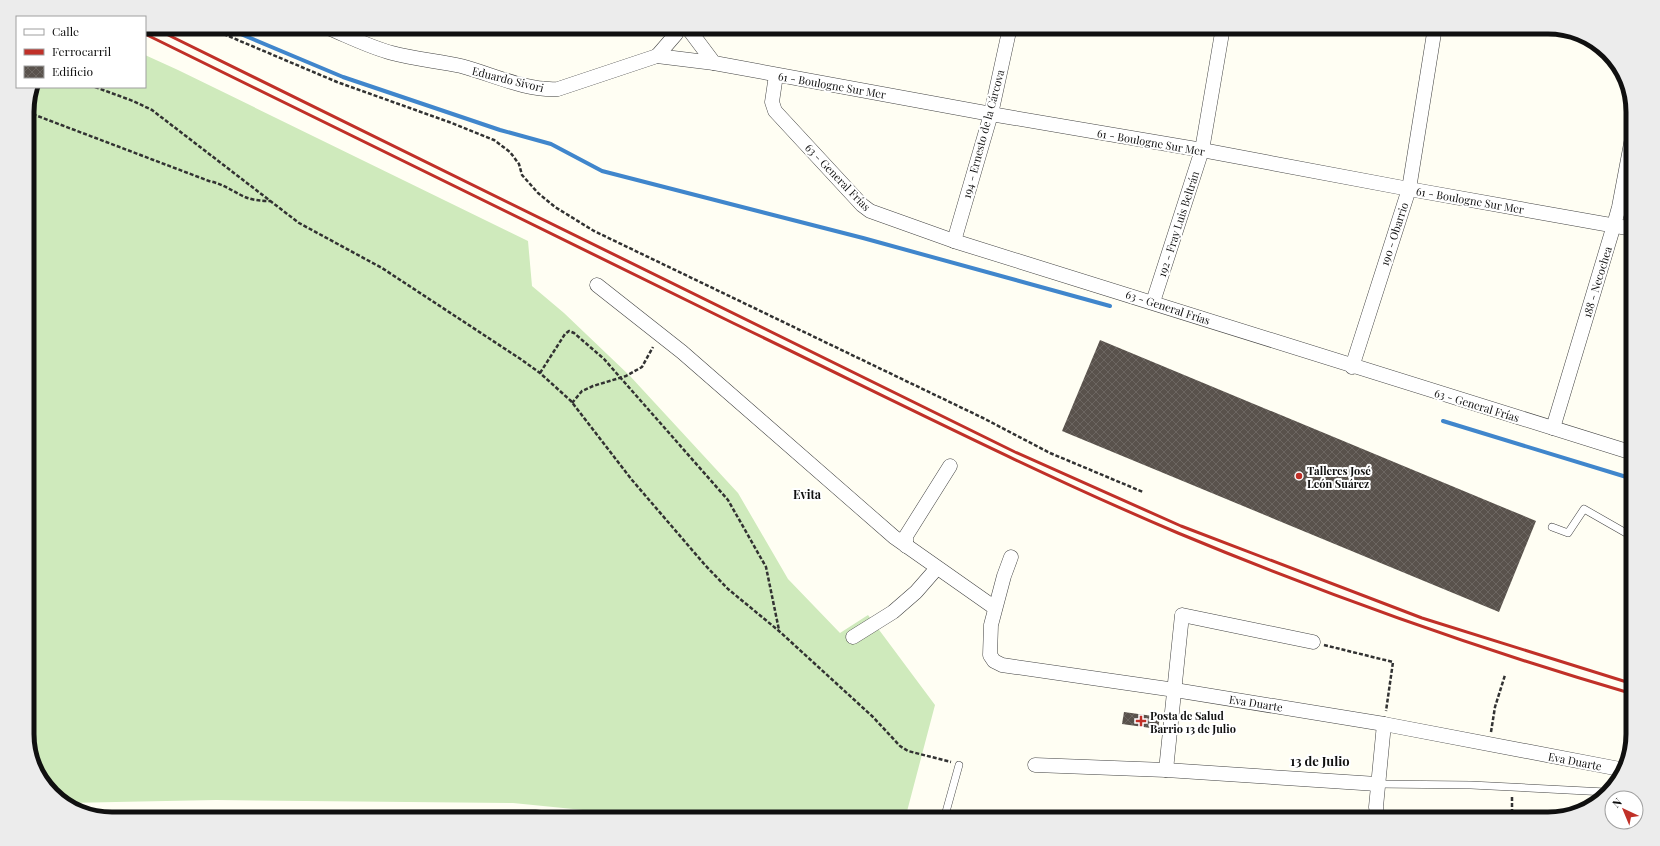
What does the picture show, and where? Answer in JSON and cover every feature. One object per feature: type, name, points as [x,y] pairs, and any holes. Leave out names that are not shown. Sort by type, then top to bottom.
[{"type":"street","name":"Eduardo Sivori","points":[[343,34],[368,45],[392,53],[460,66],[528,86],[548,89],[558,89],[657,56],[714,63]]},
{"type":"street","points":[[657,56],[676,34]]},
{"type":"street","points":[[692,34],[714,63]]},
{"type":"street","name":"194 - Ernesto de la Cárcova","points":[[954,241],[991,114],[1008,34]]},
{"type":"street","name":"192 - Fray Luis Beltrán","points":[[1153,302],[1202,150],[1222,34]]},
{"type":"street","name":"190 - Obarrio","points":[[1352,367],[1409,189],[1433,34]]},
{"type":"street","name":"61 - Boulogne Sur Mer","points":[[714,63],[1626,228]]},
{"type":"street","name":"63 - General Frías","points":[[776,75],[772,102],[775,110],[862,205],[870,211],[954,241],[1153,302],[1352,367],[1626,452]]},
{"type":"street","name":"188 - Necochea","points":[[1553,428],[1620,206],[1626,172]]},
{"type":"street","points":[[597,286],[682,352],[894,538],[995,608]]},
{"type":"street","points":[[906,546],[906,536],[950,466]]},
{"type":"street","name":"Eva Duarte","points":[[1011,557],[991,625],[990,656],[994,661],[1002,665],[1174,690],[1384,724],[1618,769]]},
{"type":"street","points":[[853,637],[893,612],[916,592],[937,568]]},
{"type":"street","points":[[1166,770],[1182,615],[1313,642]]},
{"type":"street","points":[[1377,812],[1377,784],[1384,724]]},
{"type":"street","points":[[1035,765],[1166,770],[1377,784]]},
{"type":"lane","points":[[1552,527],[1568,532],[1584,509],[1626,533]]},
{"type":"lane","points":[[946,812],[959,765]]},
{"type":"lane","points":[[1377,784],[1512,787],[1600,792]]},
{"type":"path","points":[[224,34],[337,82],[449,122],[494,140],[510,152],[519,164],[522,175],[538,193],[555,207],[594,231],[976,414],[1050,453],[1143,492]]},
{"type":"path","points":[[98,88],[133,101],[152,110],[299,223],[382,268],[540,373],[572,403],[632,480],[705,565],[728,589],[779,631],[873,717],[900,746],[908,751],[959,765]]},
{"type":"path","points":[[34,115],[221,184],[245,197],[270,201]]},
{"type":"path","points":[[540,373],[565,334],[569,331],[574,333],[604,360],[728,500],[766,567],[779,631]]},
{"type":"path","points":[[572,403],[582,391],[620,378],[642,366],[659,335]]},
{"type":"path","points":[[1313,642],[1393,662],[1384,724]]},
{"type":"path","points":[[1490,744],[1495,707],[1505,675]]},
{"type":"path","points":[[1512,787],[1512,812]]},
{"type":"green space","points":[[146,55],[528,241],[532,286],[564,313],[630,376],[738,493],[788,579],[840,633],[868,615],[935,705],[907,812],[603,812],[513,803],[216,800],[75,803],[61,793],[47,777],[38,759],[34,739],[34,107],[38,88],[146,88]]},
{"type":"building","name":"Talleres José León Suárez","points":[[1100,340],[1536,521],[1499,612],[1062,431]]},
{"type":"building","name":"Posta de Salud Barrio 13 de Julio","points":[[1124,712],[1160,717],[1158,729],[1122,724]]},
{"type":"waterway","points":[[241,34],[343,77],[500,130],[551,144],[602,171],[863,238],[1110,306]]},
{"type":"waterway","points":[[1443,421],[1626,477]]},
{"type":"railway","points":[[146,34],[899,404],[1122,509],[1234,556],[1403,620],[1517,659],[1626,692]]},
{"type":"railway","points":[[166,34],[1015,452],[1181,526],[1422,618],[1626,682]]},
{"type":"place","name":"Talleres José León Suárez","points":[[1299,476]]},
{"type":"place","name":"Posta de Salud Barrio 13 de Julio","points":[[1141,721]]},
{"type":"district","name":"Evita","points":[[807,494]]},
{"type":"district","name":"13 de Julio","points":[[1320,760]]}]
